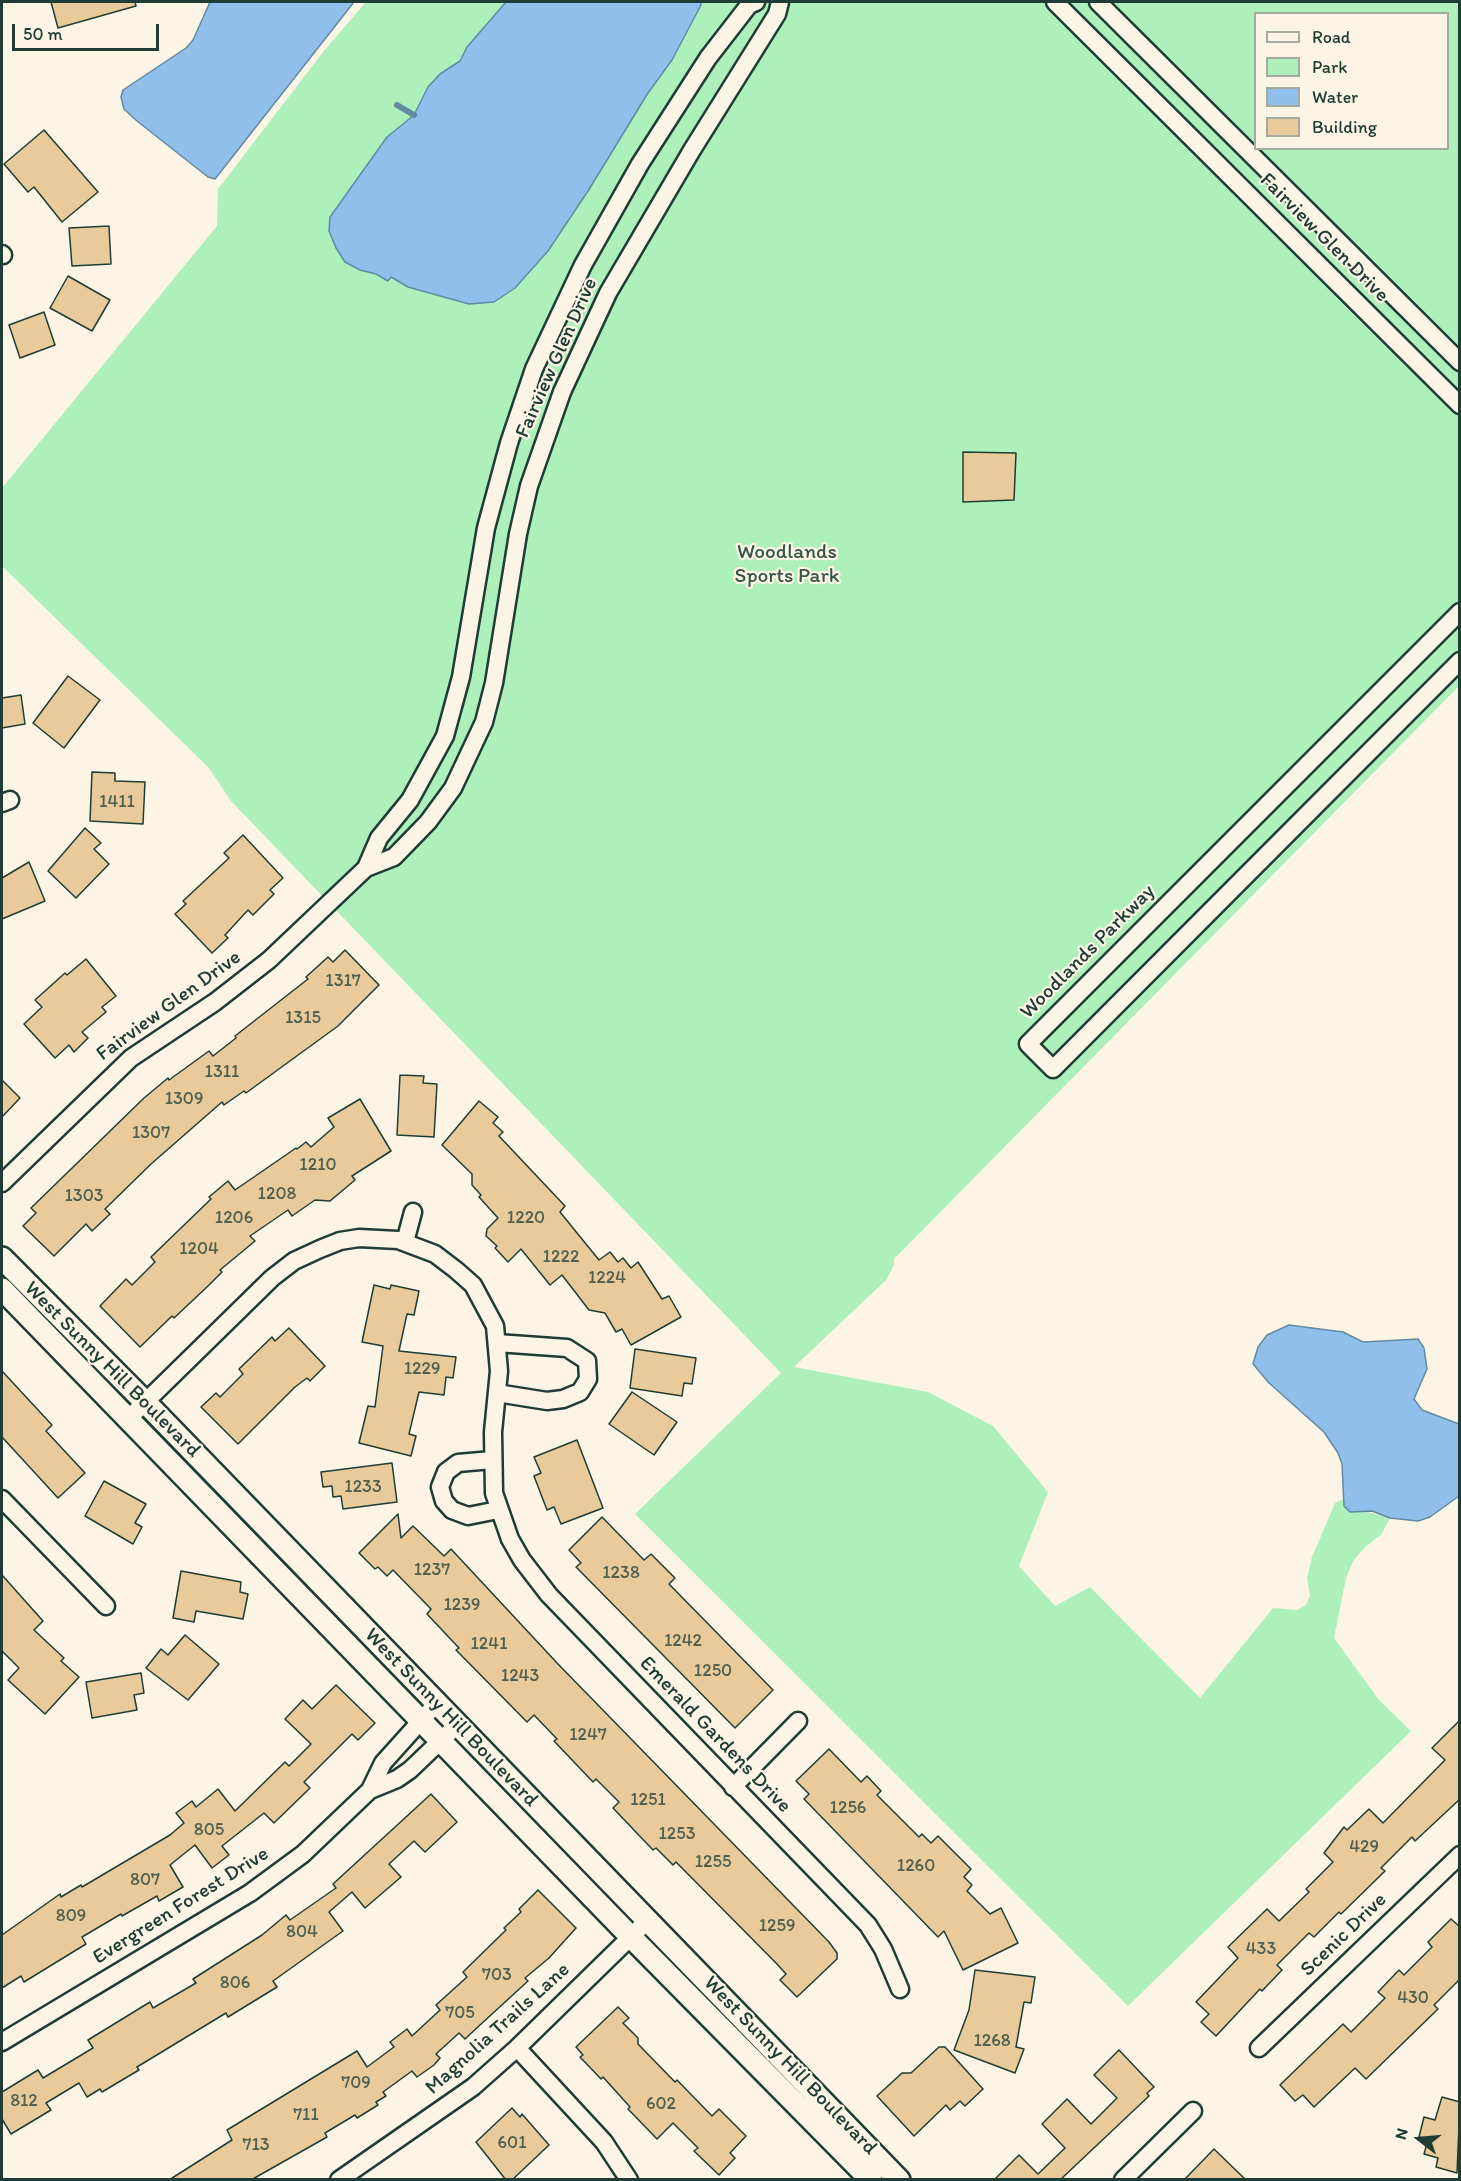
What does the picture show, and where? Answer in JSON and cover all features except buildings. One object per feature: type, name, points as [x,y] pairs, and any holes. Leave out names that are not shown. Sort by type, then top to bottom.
[{"type":"street","name":"Fairview Glen Drive","points":[[2,1183],[131,1058],[215,1002],[269,960],[366,867],[379,838],[410,800],[445,736],[461,678],[486,528],[509,443],[534,369],[583,265],[640,164],[708,58],[749,5],[756,2]]},
{"type":"street","name":"Fairview Glen Drive","points":[[366,867],[394,857],[428,822],[453,788],[472,752],[484,722],[494,683],[518,534],[529,486],[562,392],[608,293],[698,140],[777,14],[780,2]]},
{"type":"street","name":"Fairview Glen Drive","points":[[1054,2],[1460,405]]},
{"type":"street","name":"Fairview Glen Drive","points":[[1098,2],[1460,362]]},
{"type":"street","name":"Woodlands Parkway","points":[[1460,612],[1028,1044],[1053,1069],[1460,661]]},
{"type":"street","points":[[405,1242],[414,1212]]},
{"type":"street","name":"Emerald Gardens Drive","points":[[127,1420],[272,1278],[294,1261],[340,1241],[378,1238],[405,1242],[435,1254],[472,1285],[495,1326],[497,1393],[492,1460],[494,1493],[498,1510],[510,1539],[536,1580],[868,1925],[884,1949],[900,1989]]},
{"type":"street","name":"West Sunny Hill Boulevard","points":[[2,1258],[146,1403],[899,2180]]},
{"type":"street","name":"West Sunny Hill Boulevard","points":[[2,1289],[631,1937],[871,2180]]},
{"type":"street","points":[[497,1342],[567,1348],[587,1361],[588,1379],[580,1392],[563,1399],[547,1401],[497,1393]]},
{"type":"street","points":[[492,1460],[458,1463],[446,1472],[440,1486],[444,1501],[452,1510],[468,1515],[498,1510]]},
{"type":"street","points":[[2,1499],[106,1606]]},
{"type":"street","name":"Evergreen Forest Drive","points":[[2,2042],[250,1893],[303,1854],[370,1790],[383,1763],[436,1704]]},
{"type":"street","points":[[733,1787],[798,1721]]},
{"type":"street","name":"Evergreen Forest Drive","points":[[370,1790],[397,1779],[457,1725]]},
{"type":"street","name":"Scenic Drive","points":[[1259,2048],[1460,1854]]},
{"type":"street","name":"Magnolia Trails Lane","points":[[339,2180],[473,2087],[517,2049],[648,1920]]},
{"type":"street","points":[[517,2049],[604,2142],[628,2180]]},
{"type":"street","points":[[1123,2180],[1192,2111]]},
{"type":"green space","name":"Woodlands Sports Park","points":[[366,2],[1459,2],[1459,686],[894,1259],[894,1265],[886,1280],[794,1367],[928,1392],[993,1426],[1048,1492],[1019,1566],[1055,1606],[1090,1587],[1200,1698],[1273,1608],[1297,1610],[1306,1605],[1310,1596],[1307,1578],[1312,1557],[1335,1503],[1343,1499],[1344,1506],[1390,1518],[1381,1535],[1366,1546],[1353,1561],[1346,1578],[1334,1638],[1379,1700],[1411,1731],[1128,2006],[635,1514],[781,1373],[231,801],[209,768],[2,566],[2,488],[217,226],[218,189],[323,52]]},
{"type":"water","points":[[210,2],[354,2],[215,179],[208,177],[137,121],[124,109],[121,97],[123,90],[186,48],[193,40]]},
{"type":"water","points":[[506,2],[701,2],[701,5],[672,60],[648,93],[588,191],[548,251],[515,288],[494,302],[469,304],[408,287],[391,277],[388,281],[345,262],[329,231],[330,217],[387,137],[414,115],[428,87],[440,74],[460,61],[467,47]]},
{"type":"water","points":[[1289,1325],[1343,1332],[1363,1342],[1418,1339],[1424,1348],[1427,1369],[1414,1399],[1422,1410],[1459,1424],[1459,1496],[1430,1517],[1418,1521],[1390,1518],[1372,1511],[1350,1512],[1344,1506],[1342,1464],[1338,1453],[1324,1432],[1269,1383],[1253,1364],[1258,1347],[1267,1335]]},
{"type":"waterway","points":[[397,105],[414,115]]}]
